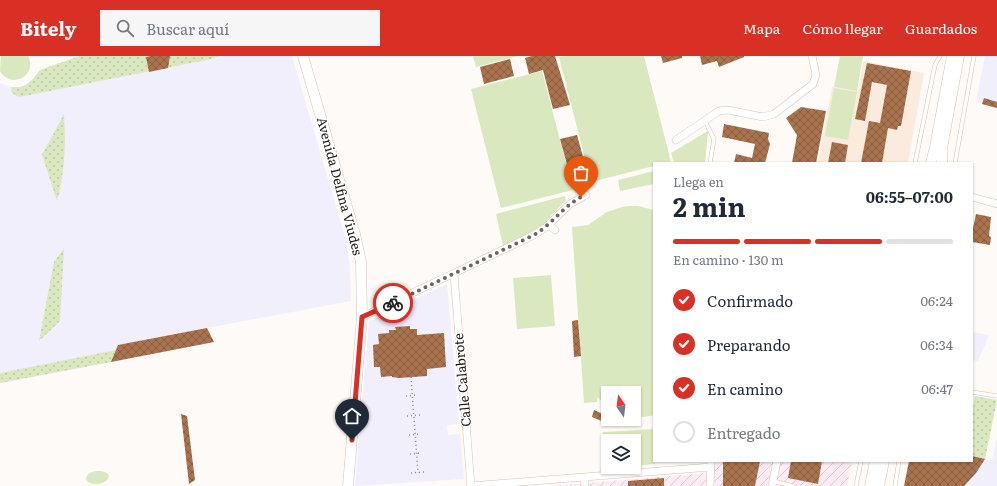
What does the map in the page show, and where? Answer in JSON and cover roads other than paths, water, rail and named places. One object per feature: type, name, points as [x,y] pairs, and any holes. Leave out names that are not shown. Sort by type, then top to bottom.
[{"type":"street","name":"Avenida Delfina Viudes","points":[[303,56],[359,250],[362,317],[348,486]]},
{"type":"street","points":[[676,140],[719,111],[724,110],[763,116],[774,114],[813,84],[816,75],[812,56]]},
{"type":"street","points":[[931,162],[952,56]]},
{"type":"street","points":[[942,162],[942,148],[959,56]]},
{"type":"street","points":[[362,317],[534,235],[548,225],[564,208],[586,195]]},
{"type":"street","points":[[973,197],[997,204]]},
{"type":"street","points":[[548,225],[555,230]]},
{"type":"street","name":"Calle Calabrote","points":[[454,274],[471,486]]},
{"type":"street","points":[[773,484],[777,462]]},
{"type":"street","points":[[870,486],[875,462]]},
{"type":"street","points":[[879,486],[884,462]]},
{"type":"street","points":[[471,486],[584,477],[711,464],[710,486]]},
{"type":"street","points":[[584,477],[585,486]]},
{"type":"lane","points":[[915,162],[935,65],[940,56]]},
{"type":"lane","points":[[955,162],[974,56]]},
{"type":"lane","points":[[705,120],[714,139],[710,162]]},
{"type":"lane","points":[[973,392],[997,396]]},
{"type":"lane","points":[[856,486],[861,462]]},
{"type":"lane","points":[[895,486],[899,462]]},
{"type":"lane","points":[[773,484],[793,486]]}]
